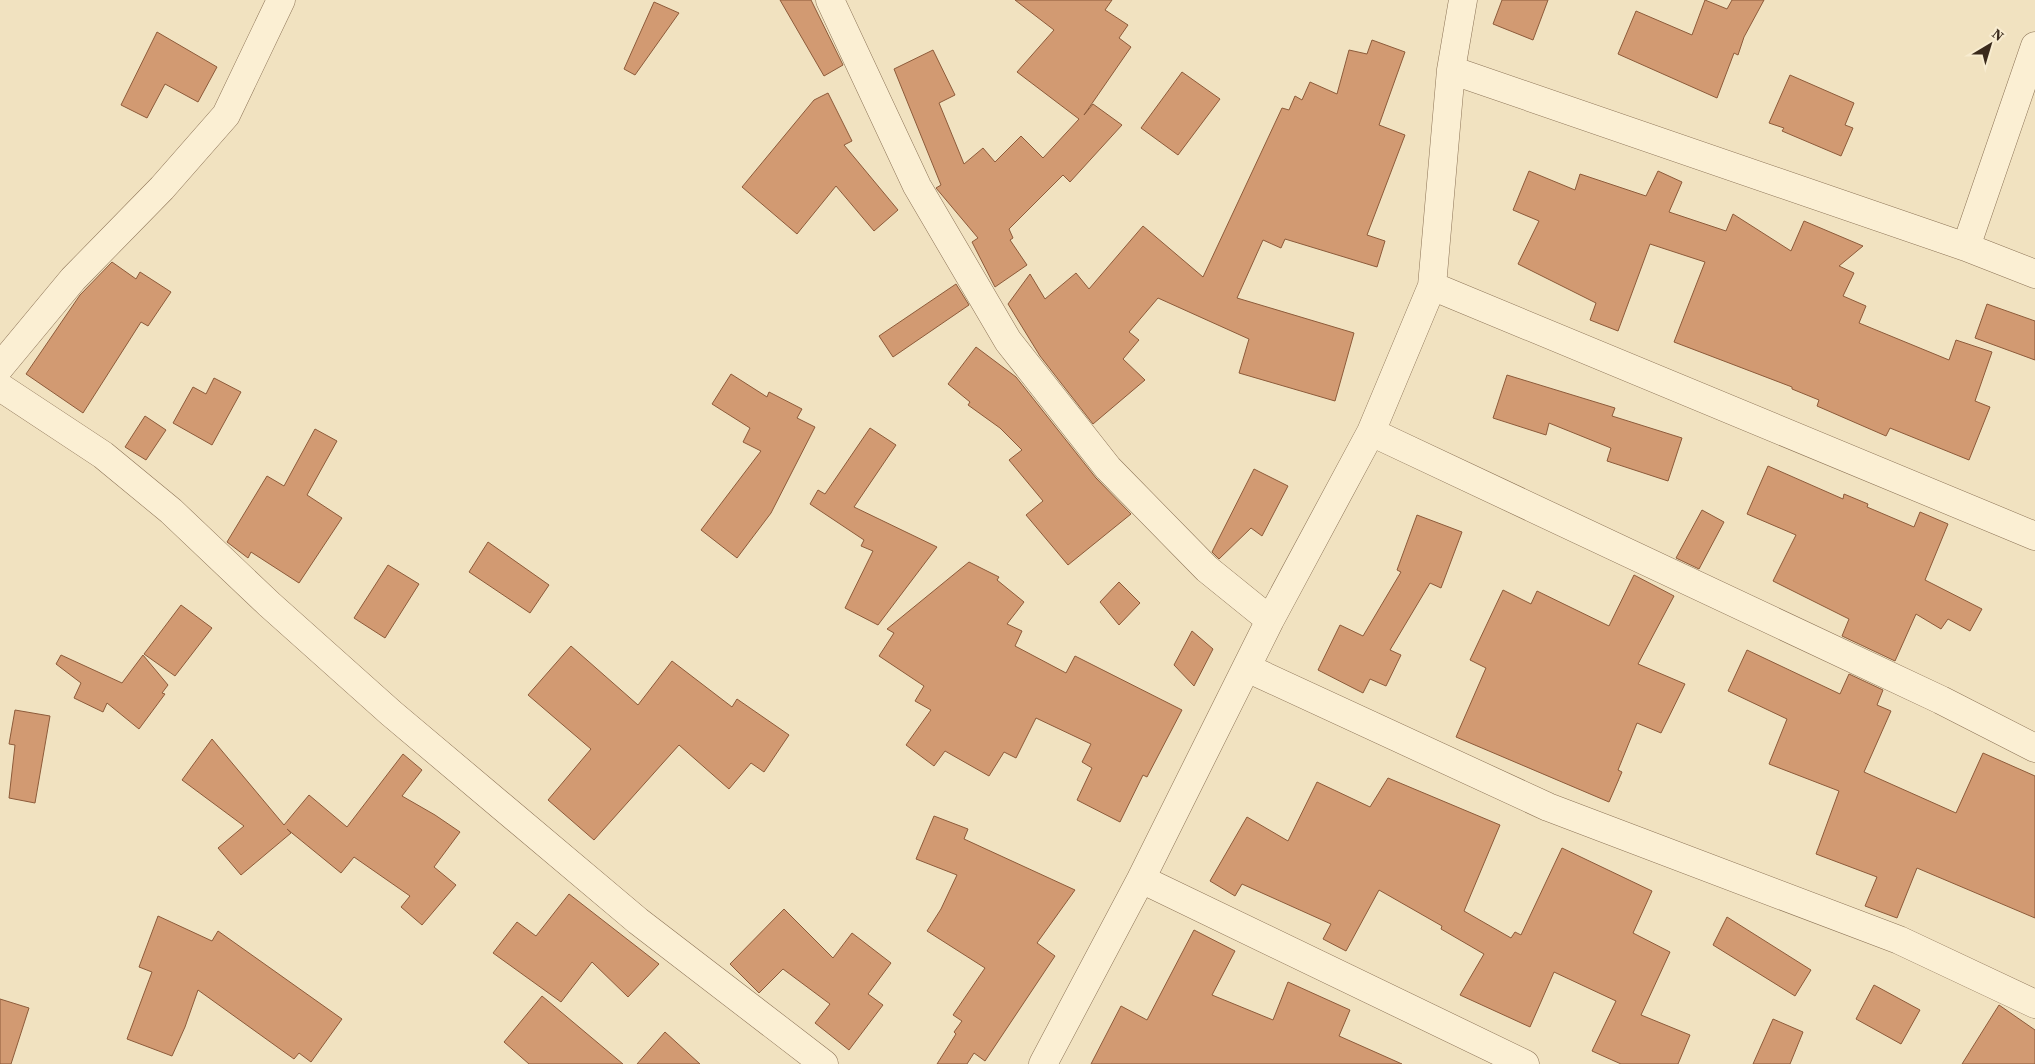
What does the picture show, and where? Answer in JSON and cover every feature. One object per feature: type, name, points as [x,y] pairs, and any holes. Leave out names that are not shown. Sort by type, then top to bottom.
[{"type":"street","points":[[0,367],[73,279],[162,188],[226,115],[280,0]]},
{"type":"street","points":[[830,0],[917,186],[1008,341],[1108,468],[1207,569],[1270,620]]},
{"type":"street","points":[[1043,1064],[1141,879],[1270,620],[1371,432],[1432,286],[1451,70],[1463,0]]},
{"type":"street","points":[[1966,247],[2035,46]]},
{"type":"street","points":[[1451,70],[1966,247],[2035,274]]},
{"type":"street","points":[[1432,286],[2035,536]]},
{"type":"street","points":[[0,387],[103,454],[171,511],[268,604],[391,713],[638,920],[824,1064]]},
{"type":"street","points":[[1371,432],[1941,700],[2035,748]]},
{"type":"street","points":[[1247,668],[1548,806],[1900,940],[2035,1004]]},
{"type":"street","points":[[1141,879],[1525,1064]]},
{"type":"building","points":[[780,0],[811,0],[843,65],[824,76]]},
{"type":"building","points":[[1015,0],[1112,0],[1105,10],[1128,25],[1119,38],[1131,47],[1084,115],[1093,104],[1122,125],[1070,182],[1063,175],[1009,229],[1013,238],[1010,240],[1027,265],[995,287],[972,242],[978,238],[936,188],[941,185],[894,69],[933,50],[955,95],[939,103],[964,164],[983,148],[995,162],[1021,136],[1043,158],[1079,119],[1017,72],[1054,30]]},
{"type":"building","points":[[1502,0],[1548,0],[1533,40],[1493,24]]},
{"type":"building","points":[[1705,0],[1727,9],[1732,0],[1764,0],[1744,37],[1738,55],[1734,53],[1717,98],[1618,54],[1636,11],[1692,35]]},
{"type":"building","points":[[654,2],[679,13],[635,75],[624,69]]},
{"type":"building","points":[[157,32],[217,67],[198,102],[165,84],[147,118],[121,105]]},
{"type":"building","points":[[1372,40],[1405,52],[1379,125],[1405,135],[1367,235],[1385,241],[1377,267],[1285,239],[1281,248],[1263,240],[1237,298],[1354,333],[1335,401],[1239,373],[1249,339],[1158,298],[1129,332],[1139,340],[1123,359],[1145,380],[1093,424],[1040,356],[1008,304],[1030,274],[1045,299],[1076,273],[1089,289],[1143,226],[1203,277],[1282,108],[1289,110],[1295,96],[1302,100],[1310,82],[1337,94],[1349,50],[1367,54]]},
{"type":"building","points":[[1182,72],[1220,99],[1178,155],[1141,128]]},
{"type":"building","points":[[1790,75],[1854,103],[1845,125],[1853,128],[1841,156],[1782,131],[1784,128],[1769,123]]},
{"type":"building","points":[[828,93],[852,141],[844,145],[898,210],[874,231],[836,186],[797,234],[742,187],[814,100]]},
{"type":"building","points":[[1529,171],[1575,190],[1580,174],[1646,196],[1658,171],[1682,182],[1669,212],[1726,231],[1733,214],[1791,251],[1804,221],[1863,246],[1839,266],[1854,273],[1843,296],[1866,306],[1859,323],[1949,360],[1956,340],[1992,352],[1975,401],[1990,407],[1969,460],[1890,428],[1886,436],[1817,406],[1819,400],[1792,389],[1792,387],[1674,342],[1705,262],[1650,244],[1618,331],[1590,320],[1596,303],[1518,264],[1539,221],[1513,210]]},
{"type":"building","points":[[112,262],[136,279],[140,272],[171,292],[148,326],[141,322],[83,413],[26,374],[80,295]]},
{"type":"building","points":[[956,284],[969,305],[893,357],[879,336]]},
{"type":"building","points":[[1987,304],[2035,321],[2035,360],[1975,338]]},
{"type":"building","points":[[976,347],[1016,377],[1096,478],[1131,514],[1068,565],[1026,515],[1043,501],[1009,460],[1022,450],[1000,428],[968,405],[970,402],[948,384]]},
{"type":"building","points":[[731,374],[767,397],[769,392],[802,409],[797,418],[815,427],[771,513],[737,558],[701,530],[761,451],[743,442],[750,428],[712,404]]},
{"type":"building","points":[[1507,375],[1615,408],[1612,416],[1682,438],[1668,481],[1607,461],[1611,448],[1549,423],[1546,435],[1493,418]]},
{"type":"building","points":[[214,378],[241,392],[212,445],[173,423],[193,387],[206,394]]},
{"type":"building","points":[[145,416],[166,430],[146,460],[125,447]]},
{"type":"building","points":[[870,428],[896,445],[854,507],[937,547],[878,625],[845,608],[873,551],[861,546],[864,540],[810,504],[818,490],[825,494]]},
{"type":"building","points":[[315,429],[337,441],[307,495],[342,518],[299,583],[251,552],[248,558],[227,542],[267,476],[284,486]]},
{"type":"building","points":[[1768,466],[1843,499],[1844,494],[1868,504],[1867,507],[1914,527],[1920,512],[1948,524],[1925,580],[1982,609],[1970,631],[1948,619],[1941,629],[1916,614],[1895,661],[1842,636],[1849,619],[1773,581],[1796,535],[1747,514]]},
{"type":"building","points":[[1254,469],[1288,486],[1262,536],[1251,528],[1219,559],[1212,552]]},
{"type":"building","points":[[1702,510],[1724,522],[1699,569],[1676,558]]},
{"type":"building","points":[[1417,515],[1462,532],[1441,588],[1430,583],[1390,650],[1401,655],[1386,686],[1370,679],[1363,693],[1318,670],[1340,625],[1363,636],[1401,572],[1397,570]]},
{"type":"building","points":[[488,542],[549,585],[530,613],[469,572]]},
{"type":"building","points":[[969,562],[999,577],[997,580],[1024,602],[1007,624],[1022,631],[1015,646],[1066,673],[1075,656],[1182,710],[1147,777],[1143,775],[1120,822],[1077,800],[1092,768],[1082,762],[1091,744],[1036,718],[1016,758],[1004,752],[989,776],[945,751],[934,766],[906,745],[931,710],[915,701],[924,686],[879,656],[894,633],[887,629]]},
{"type":"building","points":[[388,565],[419,584],[385,638],[354,618]]},
{"type":"building","points":[[1634,575],[1674,596],[1638,664],[1685,684],[1661,733],[1637,723],[1618,770],[1622,772],[1609,802],[1456,737],[1486,668],[1470,660],[1503,590],[1531,604],[1537,591],[1609,626]]},
{"type":"building","points":[[1119,582],[1140,603],[1119,625],[1100,602]]},
{"type":"building","points":[[181,605],[212,628],[175,676],[144,654]]},
{"type":"building","points":[[1192,631],[1213,649],[1194,686],[1174,665]]},
{"type":"building","points":[[571,646],[638,705],[672,661],[732,707],[737,699],[789,735],[764,772],[751,763],[729,789],[679,745],[594,840],[548,800],[591,749],[528,695]]},
{"type":"building","points":[[1747,650],[1840,694],[1849,674],[1883,690],[1877,705],[1891,711],[1864,772],[1956,813],[1983,753],[2035,776],[2035,918],[1917,868],[1897,918],[1865,906],[1877,877],[1816,854],[1839,791],[1769,764],[1787,719],[1728,691]]},
{"type":"building","points":[[61,655],[122,683],[143,655],[168,685],[162,693],[165,694],[139,729],[107,703],[103,712],[74,698],[81,683],[56,664]]},
{"type":"building","points":[[15,710],[50,716],[35,803],[9,798],[15,745],[9,744]]},
{"type":"building","points":[[212,739],[284,825],[309,795],[347,827],[403,754],[422,770],[402,796],[460,832],[434,867],[456,885],[422,925],[401,907],[410,896],[354,857],[341,873],[287,829],[291,833],[241,875],[218,848],[244,826],[182,780]]},
{"type":"building","points":[[1388,778],[1500,825],[1464,911],[1511,938],[1515,932],[1521,935],[1562,848],[1652,891],[1633,933],[1670,952],[1641,1015],[1690,1035],[1678,1064],[1621,1064],[1592,1051],[1616,1001],[1554,972],[1530,1027],[1460,995],[1484,954],[1441,929],[1442,926],[1379,890],[1346,951],[1323,939],[1331,924],[1242,884],[1235,896],[1210,881],[1247,817],[1288,841],[1317,782],[1370,807]]},
{"type":"building","points":[[934,816],[968,829],[964,839],[1075,890],[1037,943],[1055,956],[985,1061],[974,1053],[967,1064],[937,1064],[962,1021],[953,1015],[985,968],[927,931],[941,909],[957,875],[916,859]]},
{"type":"building","points":[[569,894],[659,964],[628,997],[592,962],[561,1002],[493,953],[517,922],[536,936]]},
{"type":"building","points":[[784,909],[833,958],[852,933],[891,963],[868,994],[883,1005],[849,1050],[815,1023],[830,1004],[783,969],[759,993],[730,964]]},
{"type":"building","points":[[158,916],[212,941],[218,931],[342,1019],[311,1062],[299,1053],[294,1059],[198,990],[172,1056],[127,1039],[152,972],[139,967]]},
{"type":"building","points":[[1727,917],[1811,970],[1795,996],[1713,945]]},
{"type":"building","points":[[1194,930],[1235,951],[1212,995],[1273,1020],[1288,982],[1350,1010],[1339,1036],[1402,1064],[1091,1064],[1121,1006],[1147,1020]]},
{"type":"building","points":[[1874,985],[1920,1010],[1901,1044],[1856,1019]]},
{"type":"building","points":[[542,996],[623,1064],[529,1064],[504,1042]]},
{"type":"building","points":[[0,999],[29,1008],[11,1064],[0,1064]]},
{"type":"building","points":[[1999,1005],[2035,1030],[2035,1064],[1962,1064]]},
{"type":"building","points":[[1773,1019],[1803,1032],[1790,1064],[1753,1064]]},
{"type":"building","points":[[665,1032],[700,1064],[637,1064]]}]
